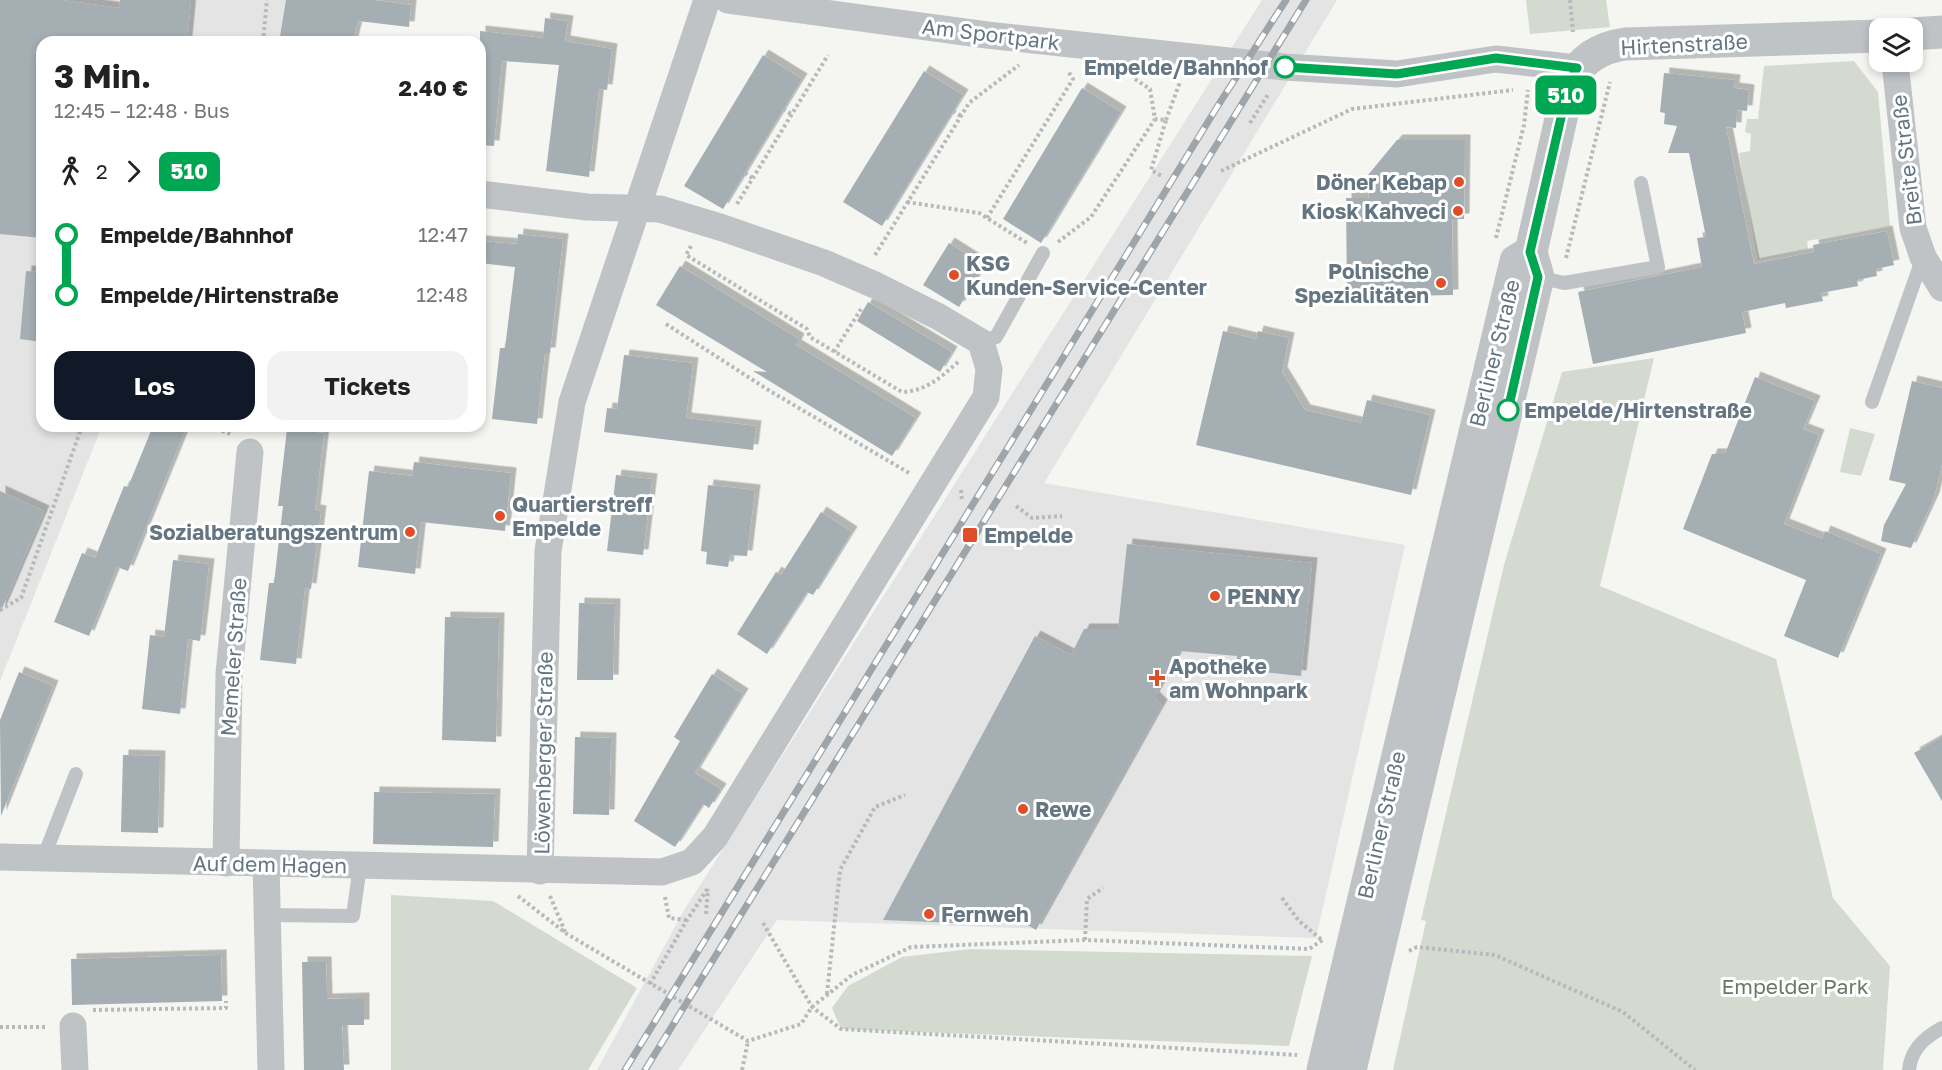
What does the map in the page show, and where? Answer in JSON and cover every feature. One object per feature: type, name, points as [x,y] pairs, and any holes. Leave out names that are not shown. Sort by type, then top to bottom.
[{"type":"street","name":"Löwenberger Straße","points":[[707,0],[635,208],[572,402],[548,551],[540,871],[662,872],[692,862],[715,837],[986,397],[989,369],[981,342]]},
{"type":"street","name":"Am Sportpark","points":[[728,0],[987,35],[1285,67],[1397,74],[1496,58],[1573,75]]},
{"type":"street","points":[[1923,33],[1942,32]]},
{"type":"street","name":"Hirtenstraße","points":[[1573,75],[1601,50],[1625,45],[1869,36]]},
{"type":"street","name":"Breite Straße","points":[[1896,72],[1913,228],[1923,257],[1942,288]]},
{"type":"street","points":[[1534,264],[1573,75]]},
{"type":"street","points":[[486,195],[587,207],[660,209],[715,225],[868,282],[939,316],[981,342]]},
{"type":"street","name":"Berliner Straße","points":[[1312,1063],[1352,943],[1516,261],[1534,264]]},
{"type":"street","name":"Memeler Straße","points":[[226,863],[229,674],[250,452]]},
{"type":"street","name":"Auf dem Hagen","points":[[0,857],[540,871]]},
{"type":"street","points":[[266,864],[271,1070]]},
{"type":"street","name":"Berliner Straße","points":[[1350,1070],[1352,943]]},
{"type":"street","points":[[72,1026],[75,1070]]},
{"type":"lane","points":[[1534,264],[1564,283],[1659,267],[1641,183]]},
{"type":"lane","points":[[981,342],[996,337],[1043,253]]},
{"type":"lane","points":[[1872,402],[1923,257]]},
{"type":"lane","points":[[43,859],[76,774]]},
{"type":"lane","points":[[267,915],[353,916],[360,866]]},
{"type":"lane","points":[[1909,1070],[1909,1062],[1924,1037],[1942,1028]]},
{"type":"path","points":[[264,36],[267,0]]},
{"type":"path","points":[[828,55],[752,178],[715,225],[686,255],[807,329],[810,337],[902,392],[917,392],[931,385],[981,342]]},
{"type":"path","points":[[1162,176],[1151,170],[1188,55]]},
{"type":"path","points":[[834,351],[907,202],[969,103],[1024,61],[1014,60]]},
{"type":"path","points":[[987,218],[1073,80],[1064,65],[1074,67]]},
{"type":"path","points":[[907,202],[979,213],[1043,253],[1091,217],[1155,118],[1150,89],[1127,73]]},
{"type":"path","points":[[1221,171],[1352,110],[1573,75]]},
{"type":"path","points":[[783,110],[791,114]]},
{"type":"path","points":[[953,111],[961,116]]},
{"type":"path","points":[[1155,118],[1166,120]]},
{"type":"path","points":[[745,174],[752,178]]},
{"type":"path","points":[[903,191],[911,196]]},
{"type":"path","points":[[666,324],[770,391],[931,486]]},
{"type":"path","points":[[0,610],[21,598],[80,432]]},
{"type":"path","points":[[1016,506],[1032,518],[1062,516]]},
{"type":"path","points":[[827,995],[840,870],[875,807],[905,795]]},
{"type":"path","points":[[483,869],[567,934],[748,1041],[801,1024],[812,1007],[852,975],[911,947],[1085,940],[1308,949],[1352,943]]},
{"type":"path","points":[[540,871],[567,934]]},
{"type":"path","points":[[662,872],[669,918],[687,920]]},
{"type":"path","points":[[650,984],[708,888],[706,914]]},
{"type":"path","points":[[1085,940],[1087,899],[1103,888]]},
{"type":"path","points":[[1282,898],[1299,921],[1352,943],[1401,955],[1417,947],[1495,955],[1623,1012],[1695,1070]]},
{"type":"path","points":[[763,923],[812,1007],[841,1029],[1312,1063]]},
{"type":"path","points":[[0,1027],[72,1026],[88,1011],[226,1008],[226,1001]]},
{"type":"path","points":[[742,1070],[748,1041]]},
{"type":"shaded area","points":[[0,0],[286,0],[280,36],[36,36],[36,432],[100,432],[0,681]]},
{"type":"shaded area","points":[[1262,0],[1337,0],[1044,483],[1405,545],[1316,938],[777,920],[678,1070],[597,1070],[683,912]]},
{"type":"green space","points":[[1526,0],[1606,0],[1610,27],[1530,34]]},
{"type":"green space","points":[[1854,61],[1878,92],[1890,226],[1807,241],[1808,249],[1758,260],[1739,153],[1750,151],[1751,134],[1745,132],[1747,119],[1758,119],[1764,66]]},
{"type":"green space","name":"Empelder Park","points":[[1654,358],[1600,586],[1776,659],[1833,898],[1890,966],[1883,1070],[1393,1070],[1426,921],[1421,920],[1504,565],[1562,372]]},
{"type":"green space","points":[[1850,428],[1875,434],[1861,476],[1840,472]]},
{"type":"green space","points":[[391,895],[493,901],[637,988],[588,1070],[391,1070]]},
{"type":"green space","points":[[970,949],[1312,956],[1289,1046],[841,1029],[832,1008],[848,986],[902,957]]},
{"type":"building","points":[[0,0],[62,0],[119,8],[120,0],[191,0],[188,36],[36,36],[36,237],[0,234]]},
{"type":"building","points":[[286,0],[374,0],[411,5],[409,27],[358,21],[354,36],[280,36]]},
{"type":"building","points":[[545,18],[568,21],[565,41],[612,49],[607,90],[599,89],[589,177],[546,171],[559,65],[502,61],[494,146],[486,145],[486,36],[480,36],[480,31],[543,38]]},
{"type":"building","points":[[763,55],[802,79],[723,209],[684,186]]},
{"type":"building","points":[[924,71],[963,95],[882,226],[843,202]]},
{"type":"building","points":[[1664,73],[1735,80],[1734,88],[1749,90],[1747,111],[1737,110],[1736,128],[1726,127],[1754,264],[1814,252],[1813,245],[1887,231],[1894,265],[1876,269],[1877,276],[1857,280],[1858,286],[1821,293],[1823,301],[1786,308],[1785,303],[1742,312],[1746,333],[1593,364],[1578,292],[1702,267],[1697,238],[1706,237],[1689,153],[1668,153],[1677,126],[1664,124],[1665,113],[1660,112]]},
{"type":"building","points":[[1082,88],[1121,112],[1041,243],[1003,219]]},
{"type":"building","points":[[1397,140],[1465,140],[1464,219],[1452,219],[1453,295],[1347,297],[1346,198],[1369,198],[1368,175]]},
{"type":"building","points":[[518,234],[563,239],[550,353],[545,353],[537,424],[492,419],[500,348],[505,348],[515,267],[486,264],[486,241],[517,244]]},
{"type":"building","name":"KSG Kunden-Service-Center","points":[[949,243],[984,265],[959,307],[923,285]]},
{"type":"building","points":[[680,266],[799,339],[796,345],[916,418],[892,456],[753,371],[767,372],[656,305]]},
{"type":"building","points":[[26,271],[36,272],[36,341],[20,339]]},
{"type":"building","points":[[868,302],[952,352],[940,372],[857,321]]},
{"type":"building","points":[[1223,331],[1256,339],[1258,331],[1289,338],[1282,372],[1305,410],[1361,423],[1367,400],[1430,415],[1411,495],[1196,445]]},
{"type":"building","points":[[624,355],[693,363],[686,418],[756,426],[753,450],[604,432],[607,408],[617,409]]},
{"type":"building","points":[[1755,377],[1815,401],[1803,429],[1819,435],[1784,524],[1822,539],[1825,531],[1881,554],[1838,658],[1784,636],[1806,580],[1683,529],[1712,454],[1725,454]]},
{"type":"building","points":[[1912,381],[1942,388],[1942,464],[1934,498],[1911,548],[1881,541],[1884,525],[1906,484],[1889,480]]},
{"type":"building","points":[[151,432],[185,432],[128,571],[117,567],[89,636],[54,622],[82,553],[95,558],[124,486],[128,487]]},
{"type":"building","points":[[287,432],[324,433],[315,510],[321,511],[311,589],[305,588],[296,664],[260,660],[269,583],[274,583],[283,506],[278,506]]},
{"type":"building","points":[[414,462],[511,473],[505,531],[421,522],[415,574],[358,567],[369,471],[412,476]]},
{"type":"building","points":[[616,475],[652,479],[643,555],[607,551]]},
{"type":"building","points":[[708,485],[755,490],[747,556],[730,555],[728,567],[706,564],[707,552],[701,551]]},
{"type":"building","points":[[0,491],[44,511],[0,613]]},
{"type":"building","points":[[821,512],[852,532],[813,595],[807,592],[767,654],[737,634],[776,572],[781,575]]},
{"type":"building","name":"Rewe","points":[[1127,544],[1312,563],[1301,676],[1236,669],[1237,656],[1180,651],[1154,697],[1162,705],[1036,930],[1008,914],[1002,925],[883,920],[1035,636],[1071,655],[1084,629],[1118,629]]},
{"type":"building","points":[[173,560],[209,564],[200,641],[188,639],[180,714],[142,709],[150,635],[164,637]]},
{"type":"building","points":[[579,603],[615,604],[613,680],[577,680]]},
{"type":"building","points":[[445,617],[499,618],[496,742],[442,740]]},
{"type":"building","points":[[19,672],[53,686],[1,816],[0,720]]},
{"type":"building","points":[[712,674],[743,694],[695,773],[721,789],[709,808],[703,804],[675,847],[634,821],[680,741],[674,737]]},
{"type":"building","points":[[575,737],[611,738],[609,815],[573,814]]},
{"type":"building","points":[[1942,737],[1942,801],[1914,753]]},
{"type":"building","points":[[123,755],[160,756],[158,833],[121,832]]},
{"type":"building","points":[[374,792],[495,794],[493,847],[373,844]]},
{"type":"building","points":[[221,955],[222,1001],[72,1005],[71,959]]},
{"type":"building","points":[[302,962],[326,962],[327,999],[364,998],[364,1025],[342,1025],[344,1070],[304,1070]]},
{"type":"railway","points":[[625,1070],[1219,104],[1286,0]]},
{"type":"railway","points":[[645,1070],[1306,0]]},
{"type":"bus line","name":"510","points":[[1285,67],[1397,74],[1496,58],[1577,68],[1569,83],[1530,252],[1538,277],[1508,410]]},
{"type":"place","name":"Empelde/Bahnhof","points":[[1285,67]]},
{"type":"place","name":"Döner Kebap","points":[[1459,182]]},
{"type":"place","name":"Kiosk Kahveci","points":[[1458,211]]},
{"type":"place","name":"KSG Kunden-Service-Center","points":[[954,275]]},
{"type":"place","name":"Polnische Spezialitäten","points":[[1441,283]]},
{"type":"place","name":"Empelde/Hirtenstraße","points":[[1508,410]]},
{"type":"place","name":"Quartierstreff Empelde","points":[[500,516]]},
{"type":"place","name":"Sozialberatungszentrum","points":[[410,532]]},
{"type":"place","name":"Empelde","points":[[970,535]]},
{"type":"place","name":"PENNY","points":[[1215,596]]},
{"type":"place","name":"Apotheke am Wohnpark","points":[[1157,678]]},
{"type":"place","name":"Rewe","points":[[1023,809]]},
{"type":"place","name":"Fernweh","points":[[929,914]]}]
